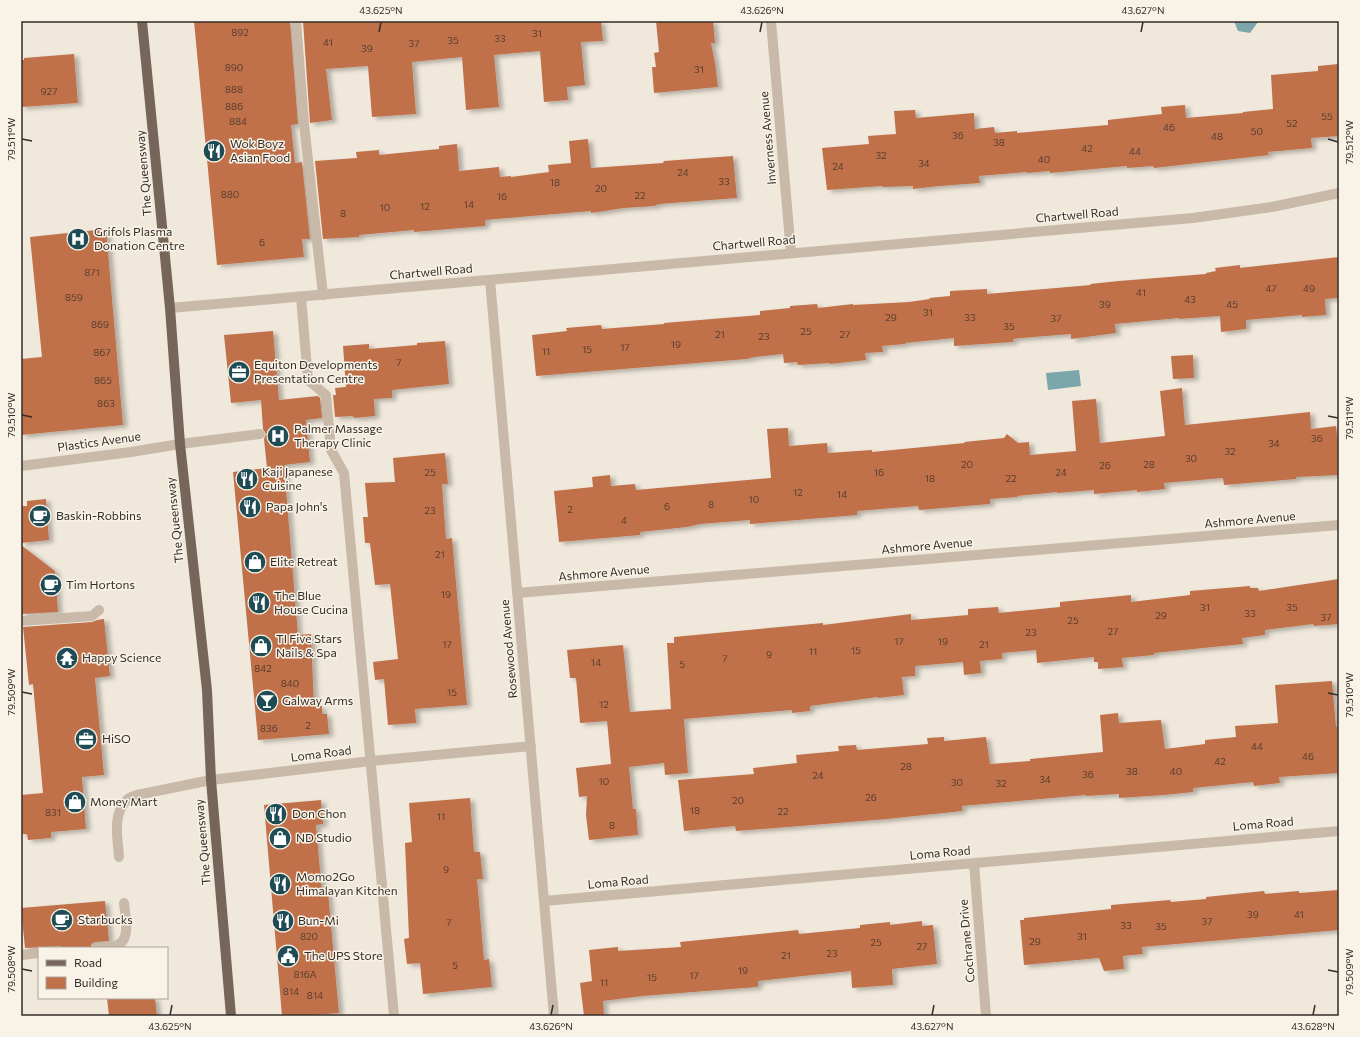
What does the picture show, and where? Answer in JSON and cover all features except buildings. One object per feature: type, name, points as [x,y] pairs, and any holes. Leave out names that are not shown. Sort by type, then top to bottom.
[{"type":"main road","name":"The Queensway","points":[[142,21],[170,308],[180,444],[207,690],[211,780],[231,1016]]},
{"type":"street","points":[[296,21],[304,124],[323,294]]},
{"type":"street","name":"Inverness Avenue","points":[[772,21],[791,253]]},
{"type":"street","name":"Chartwell Road","points":[[170,308],[1193,218],[1272,208],[1339,194]]},
{"type":"street","name":"Rosewood Avenue","points":[[490,280],[554,1016]]},
{"type":"street","points":[[301,297],[308,380],[326,395],[331,450],[344,473],[394,1016]]},
{"type":"street","name":"Plastics Avenue","points":[[21,466],[260,434]]},
{"type":"street","name":"Ashmore Avenue","points":[[517,593],[1339,525]]},
{"type":"street","points":[[21,621],[92,616],[98,610]]},
{"type":"street","name":"Loma Road","points":[[119,857],[117,827],[118,812],[126,801],[137,794],[211,780],[371,760],[531,746]]},
{"type":"street","name":"Loma Road","points":[[544,901],[1339,831]]},
{"type":"street","name":"Cochrane Drive","points":[[974,863],[986,1016]]},
{"type":"street","points":[[105,947],[120,944],[124,940],[126,934],[124,903]]},
{"type":"street","points":[[21,955],[38,953]]},
{"type":"water","points":[[1234,21],[1258,22],[1250,33],[1238,31]]},
{"type":"water","points":[[1079,370],[1081,386],[1048,390],[1046,373]]},
{"type":"place","name":"Wok Boyz Asian Food","points":[[214,151]]},
{"type":"place","name":"Grifols Plasma Donation Centre","points":[[78,239]]},
{"type":"place","name":"Equiton Developments Presentation Centre","points":[[239,372]]},
{"type":"place","name":"Palmer Massage Therapy Clinic","points":[[278,436]]},
{"type":"place","name":"Kaji Japanese Cuisine","points":[[247,479]]},
{"type":"place","name":"Papa John's","points":[[250,507]]},
{"type":"place","name":"Baskin-Robbins","points":[[40,516]]},
{"type":"place","name":"Elite Retreat","points":[[255,562]]},
{"type":"place","name":"Tim Hortons","points":[[51,585]]},
{"type":"place","name":"The Blue House Cucina","points":[[259,603]]},
{"type":"place","name":"TI Five Stars Nails & Spa","points":[[261,646]]},
{"type":"place","name":"Happy Science","points":[[67,658]]},
{"type":"place","name":"Galway Arms","points":[[267,701]]},
{"type":"place","name":"HiSO","points":[[86,739]]},
{"type":"place","name":"Money Mart","points":[[75,802]]},
{"type":"place","name":"Don Chon","points":[[276,814]]},
{"type":"place","name":"ND Studio","points":[[280,838]]},
{"type":"place","name":"Momo2Go Himalayan Kitchen","points":[[280,884]]},
{"type":"place","name":"Starbucks","points":[[62,920]]},
{"type":"place","name":"Bun-Mi","points":[[283,921]]},
{"type":"place","name":"The UPS Store","points":[[288,956]]}]
